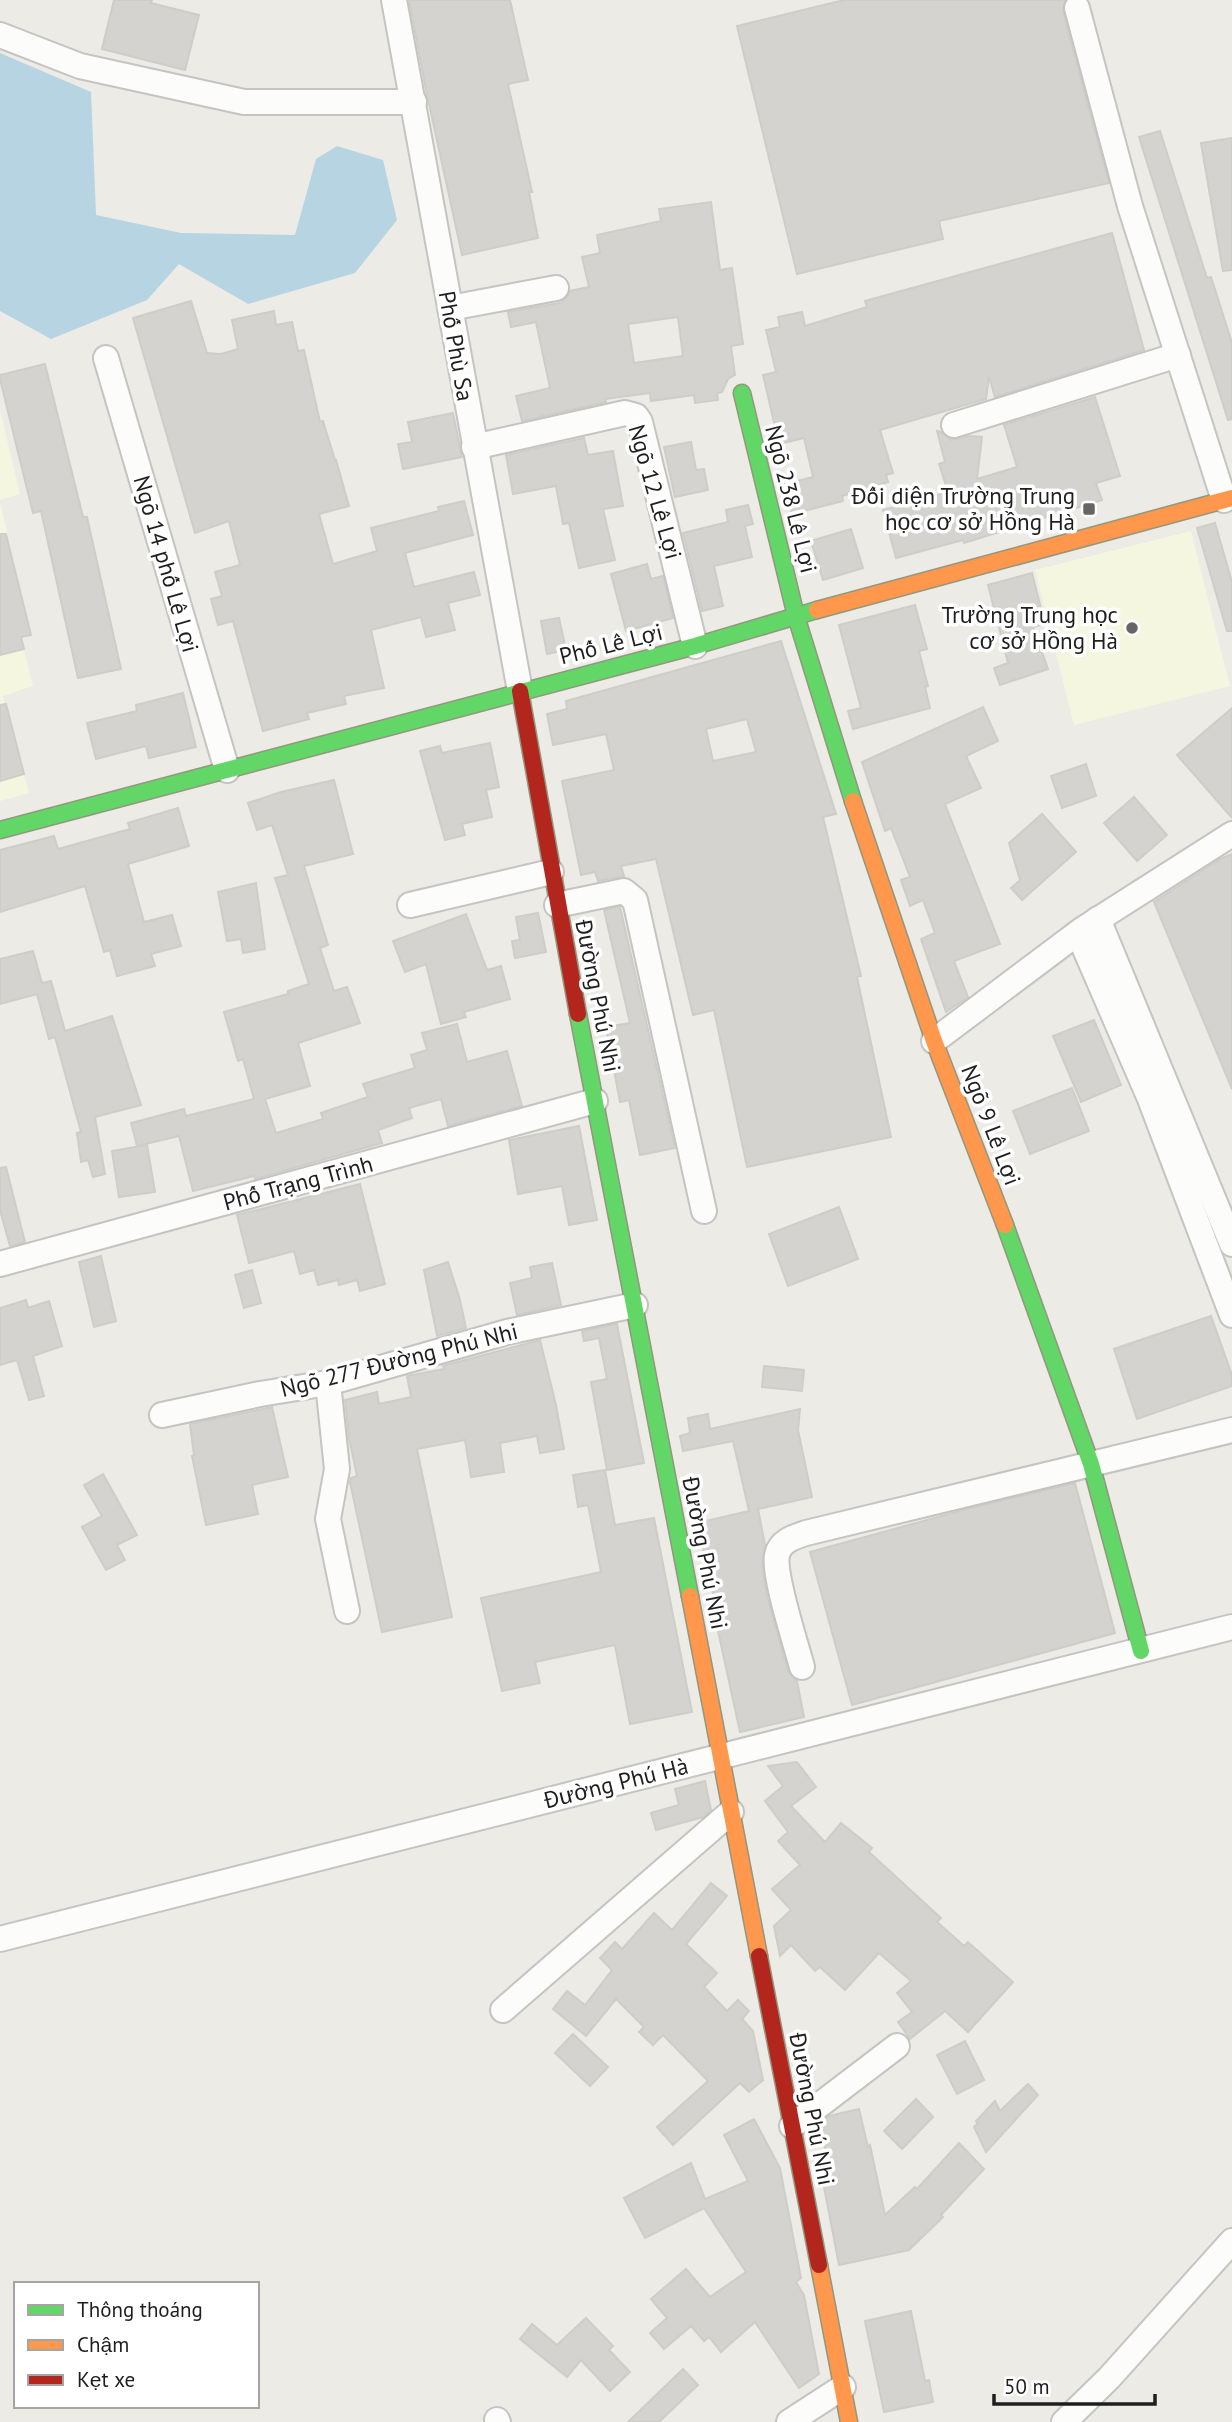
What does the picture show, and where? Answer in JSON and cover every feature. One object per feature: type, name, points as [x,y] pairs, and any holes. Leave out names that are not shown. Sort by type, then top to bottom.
[{"type":"street","name":"Phố Phù Sa","points":[[394,0],[520,691]]},
{"type":"street","points":[[1077,8],[1130,206],[1228,499]]},
{"type":"street","points":[[0,35],[80,66],[244,102],[414,102]]},
{"type":"street","points":[[450,308],[556,288]]},
{"type":"street","points":[[954,425],[1178,355]]},
{"type":"street","name":"Ngõ 14 phố Lê Lợi","points":[[106,358],[227,770]]},
{"type":"street","name":"Ngõ 238 Lê Lợi","points":[[742,393],[796,615]]},
{"type":"street","name":"Ngõ 12 Lê Lợi","points":[[474,447],[625,413],[636,416],[640,422],[695,646]]},
{"type":"street","name":"Phố Lê Lợi","points":[[0,830],[695,646],[796,615],[1228,499]]},
{"type":"street","name":"Ngõ 9 Lê Lợi","points":[[796,615],[849,788],[934,1041],[1026,1278],[1091,1464],[1141,1651]]},
{"type":"street","name":"Đường Phú Nhi","points":[[520,691],[557,905],[849,2422]]},
{"type":"street","points":[[934,1041],[1088,926],[1232,834]]},
{"type":"street","points":[[410,905],[551,872]]},
{"type":"street","points":[[557,905],[624,891],[635,900],[704,1211]]},
{"type":"street","points":[[1088,926],[1232,1244]]},
{"type":"street","points":[[1088,926],[1232,1315]]},
{"type":"street","name":"Phố Trạng Trình","points":[[0,1264],[595,1101]]},
{"type":"street","name":"Ngõ 277 Đường Phú Nhi","points":[[162,1415],[328,1383],[507,1332],[635,1305]]},
{"type":"street","points":[[328,1383],[337,1469],[328,1519],[347,1611]]},
{"type":"street","points":[[802,1667],[777,1572],[777,1553],[787,1540],[806,1533],[1232,1430]]},
{"type":"street","name":"Đường Phú Hà","points":[[0,1939],[1232,1627]]},
{"type":"street","points":[[503,2010],[731,1812]]},
{"type":"street","points":[[792,2126],[897,2046]]},
{"type":"street","points":[[1065,2422],[1109,2378],[1232,2241]]},
{"type":"street","points":[[789,2422],[843,2387]]},
{"type":"shaded area","points":[[0,410],[20,494],[0,500]]},
{"type":"shaded area","points":[[0,502],[31,635],[21,638],[33,686],[3,696],[29,793],[0,801]]},
{"type":"shaded area","name":"Trường Trung học cơ sở Hồng Hà","points":[[1191,531],[1230,686],[1074,725],[1035,570]]},
{"type":"water","points":[[0,53],[91,92],[96,215],[181,233],[295,235],[316,159],[337,146],[383,160],[397,220],[355,273],[248,304],[179,264],[147,300],[51,339],[0,311]]},
{"type":"building","points":[[114,0],[152,0],[151,3],[199,15],[185,70],[102,49]]},
{"type":"building","points":[[409,0],[510,0],[528,80],[508,84],[532,192],[529,192],[538,238],[462,255]]},
{"type":"building","points":[[844,0],[1065,0],[1063,12],[1109,183],[939,221],[943,239],[797,274],[737,26]]},
{"type":"building","points":[[1160,131],[1207,278],[1211,277],[1232,343],[1232,419],[1228,420],[1139,137]]},
{"type":"building","points":[[1232,138],[1232,270],[1223,271],[1201,143]]},
{"type":"building","points":[[711,202],[720,270],[732,268],[743,344],[731,346],[735,375],[728,379],[722,392],[717,393],[718,400],[695,403],[694,395],[651,401],[650,393],[605,399],[606,402],[522,421],[516,396],[550,388],[536,322],[511,327],[508,312],[559,303],[566,299],[570,291],[589,287],[582,257],[600,253],[597,235],[661,221],[659,209]],"holes":[[[678,317],[683,356],[634,363],[628,324]]]},
{"type":"building","points":[[1112,233],[1144,350],[995,397],[989,377],[986,399],[880,430],[893,473],[886,475],[888,482],[842,496],[843,501],[792,514],[785,484],[813,477],[804,438],[779,444],[763,375],[776,372],[766,330],[780,327],[778,317],[802,312],[805,326],[867,307],[865,301]]},
{"type":"building","points":[[191,301],[207,353],[221,354],[238,349],[232,320],[274,311],[276,325],[292,322],[298,351],[304,350],[320,422],[323,421],[349,506],[319,514],[333,564],[377,551],[371,528],[439,511],[438,507],[464,501],[473,535],[405,553],[414,587],[474,572],[480,595],[448,603],[455,630],[426,637],[421,617],[371,630],[384,688],[344,696],[346,704],[307,713],[309,719],[263,731],[233,621],[218,625],[211,599],[222,596],[215,572],[240,565],[229,521],[195,533],[133,318]]},
{"type":"building","points":[[45,364],[83,517],[87,517],[121,669],[78,678],[41,511],[33,513],[0,379],[0,375]]},
{"type":"building","points":[[1095,397],[1120,476],[1096,483],[1102,500],[964,543],[963,540],[896,558],[883,510],[948,492],[939,464],[945,462],[937,431],[951,440],[970,436],[982,437],[977,479],[1017,467],[1004,425]]},
{"type":"building","points":[[453,413],[462,457],[403,469],[398,444],[412,442],[408,422]]},
{"type":"building","points":[[584,438],[588,455],[613,451],[623,506],[603,509],[615,560],[579,568],[569,523],[563,524],[556,486],[513,494],[506,455]]},
{"type":"building","points":[[691,442],[696,470],[704,469],[708,490],[675,497],[664,447]]},
{"type":"building","points":[[748,505],[753,524],[745,526],[752,557],[714,566],[723,606],[702,611],[683,533],[728,522],[726,510]]},
{"type":"building","points":[[1215,523],[1232,582],[1232,631],[1227,631],[1197,528]]},
{"type":"building","points":[[851,529],[863,568],[823,580],[811,541]]},
{"type":"building","points":[[0,534],[6,534],[31,635],[21,637],[24,649],[0,655]]},
{"type":"building","points":[[647,564],[651,579],[663,576],[673,618],[626,631],[611,574]]},
{"type":"building","points":[[1032,573],[1045,624],[1033,627],[1048,669],[1000,685],[994,668],[1008,663],[988,585]]},
{"type":"building","points":[[915,605],[927,649],[919,651],[928,686],[925,687],[930,708],[853,729],[848,711],[861,708],[839,625]]},
{"type":"building","points":[[559,618],[566,650],[547,654],[541,621]]},
{"type":"building","points":[[781,641],[836,814],[823,817],[861,976],[857,977],[891,1137],[747,1167],[714,1010],[693,1015],[656,859],[621,866],[624,876],[598,881],[595,872],[581,875],[562,781],[614,770],[606,734],[553,745],[547,714],[567,709],[566,701]],"holes":[[[747,719],[756,752],[713,761],[706,729]]]},
{"type":"building","points":[[183,693],[196,747],[149,758],[146,746],[96,759],[87,723],[137,711],[136,705]]},
{"type":"building","points":[[6,704],[24,774],[0,781],[0,705]]},
{"type":"building","points":[[983,707],[998,741],[966,756],[981,788],[945,804],[1000,944],[954,961],[968,997],[946,1012],[921,939],[935,933],[923,900],[910,906],[901,880],[910,877],[891,828],[885,831],[862,762]]},
{"type":"building","points":[[1232,708],[1232,818],[1177,755]]},
{"type":"building","points":[[490,743],[499,787],[486,790],[492,817],[462,824],[465,835],[445,840],[420,751],[440,746],[442,753]]},
{"type":"building","points":[[1086,764],[1096,796],[1062,808],[1051,776]]},
{"type":"building","points":[[334,780],[353,854],[304,866],[328,945],[320,948],[334,991],[347,987],[360,1023],[298,1043],[310,1086],[265,1099],[276,1133],[323,1119],[321,1113],[368,1097],[363,1084],[415,1068],[411,1055],[427,1050],[422,1033],[457,1024],[467,1062],[507,1051],[522,1106],[448,1126],[441,1099],[409,1108],[412,1118],[378,1130],[382,1143],[255,1179],[254,1176],[193,1191],[179,1136],[137,1146],[131,1123],[184,1109],[186,1116],[254,1099],[243,1059],[238,1061],[224,1012],[288,994],[288,991],[309,984],[275,878],[288,875],[272,825],[257,830],[248,803],[281,792]]},
{"type":"building","points":[[1134,797],[1167,835],[1137,861],[1104,823]]},
{"type":"building","points":[[178,808],[189,846],[128,864],[144,922],[172,915],[181,946],[151,954],[155,966],[117,976],[110,950],[104,952],[85,886],[0,912],[0,850],[54,836],[58,849],[130,829],[128,823]]},
{"type":"building","points":[[1042,814],[1076,852],[1022,900],[1011,888],[1020,880],[1009,843]]},
{"type":"building","points":[[1232,854],[1232,1089],[1154,902]]},
{"type":"building","points":[[256,883],[265,949],[243,953],[241,939],[227,941],[218,892]]},
{"type":"building","points":[[620,907],[675,1148],[640,1155],[629,1100],[620,1102],[606,1027],[630,1023],[604,910]]},
{"type":"building","points":[[538,913],[546,952],[515,958],[512,941],[520,940],[516,917]]},
{"type":"building","points":[[466,914],[487,970],[501,966],[510,999],[464,1012],[466,1017],[441,1024],[426,964],[405,972],[393,941]]},
{"type":"building","points":[[33,951],[42,983],[51,981],[65,1031],[112,1016],[141,1105],[95,1117],[105,1174],[93,1177],[88,1160],[81,1162],[77,1133],[81,1132],[55,1037],[49,1039],[37,994],[0,1004],[0,959]]},
{"type":"building","points":[[1094,1020],[1121,1085],[1081,1102],[1053,1036]]},
{"type":"building","points":[[1072,1088],[1089,1131],[1030,1154],[1013,1111]]},
{"type":"building","points":[[579,1126],[597,1220],[569,1225],[562,1186],[518,1194],[509,1140]]},
{"type":"building","points":[[147,1145],[155,1192],[119,1197],[112,1151]]},
{"type":"building","points":[[6,1167],[25,1242],[10,1246],[0,1210],[0,1168]]},
{"type":"building","points":[[360,1184],[385,1284],[360,1291],[357,1280],[339,1285],[338,1280],[318,1285],[314,1270],[300,1274],[294,1251],[249,1263],[237,1215]]},
{"type":"building","points":[[839,1207],[858,1259],[788,1286],[769,1234]]},
{"type":"building","points":[[101,1256],[116,1321],[94,1327],[79,1262]]},
{"type":"building","points":[[448,1262],[466,1328],[437,1336],[424,1270]]},
{"type":"building","points":[[552,1263],[561,1305],[517,1315],[510,1283],[532,1278],[530,1267]]},
{"type":"building","points":[[252,1270],[261,1303],[244,1308],[235,1275]]},
{"type":"building","points":[[26,1300],[28,1308],[49,1301],[62,1346],[33,1356],[44,1396],[29,1400],[17,1360],[0,1365],[0,1308]]},
{"type":"building","points":[[1211,1316],[1232,1375],[1232,1386],[1137,1419],[1114,1349]]},
{"type":"building","points":[[617,1324],[644,1463],[607,1470],[591,1382],[607,1379],[599,1338],[584,1341],[582,1331]]},
{"type":"building","points":[[540,1340],[564,1449],[540,1453],[537,1436],[500,1443],[504,1472],[471,1477],[465,1440],[417,1449],[452,1617],[382,1632],[350,1482],[351,1478],[357,1476],[345,1400],[377,1392],[379,1404],[411,1397],[407,1376],[444,1369],[443,1366]]},
{"type":"building","points":[[764,1366],[804,1370],[802,1391],[762,1387]]},
{"type":"building","points":[[272,1407],[288,1477],[252,1485],[258,1514],[206,1525],[192,1456],[190,1424]]},
{"type":"building","points":[[800,1409],[798,1430],[812,1497],[758,1509],[765,1545],[762,1564],[767,1596],[788,1671],[797,1681],[804,1717],[740,1732],[697,1523],[749,1511],[733,1441],[683,1451],[680,1436],[690,1433],[688,1418],[708,1414],[710,1429]]},
{"type":"building","points":[[605,1470],[615,1525],[654,1518],[692,1712],[630,1724],[615,1645],[535,1662],[540,1683],[502,1691],[481,1598],[601,1572],[588,1505],[578,1507],[573,1475]]},
{"type":"building","points":[[103,1474],[137,1535],[117,1545],[125,1560],[106,1570],[82,1527],[102,1516],[84,1485]]},
{"type":"building","points":[[1075,1483],[1115,1633],[852,1705],[810,1552]]},
{"type":"building","points":[[797,1762],[816,1787],[791,1806],[825,1842],[841,1823],[872,1848],[869,1852],[941,1918],[937,1922],[964,1946],[968,1942],[1013,1982],[968,2032],[945,2011],[910,2039],[898,2022],[912,2012],[897,1993],[911,1981],[879,1953],[845,1990],[820,1967],[815,1971],[791,1945],[780,1956],[774,1926],[791,1910],[772,1889],[800,1865],[778,1841],[788,1832],[765,1801],[783,1786],[768,1766]]},
{"type":"building","points":[[705,1781],[711,1810],[703,1817],[656,1830],[651,1813],[679,1805],[675,1789]]},
{"type":"building","points":[[711,1883],[727,1896],[686,1944],[717,1973],[704,1987],[727,2011],[738,2000],[749,2011],[742,2019],[753,2031],[763,2080],[749,2092],[740,2083],[673,2145],[657,2127],[708,2081],[663,2035],[653,2045],[639,2032],[644,2027],[616,1999],[586,2036],[553,2009],[567,1991],[585,2005],[612,1970],[600,1958],[615,1942],[622,1949],[654,1913],[672,1930]]},
{"type":"building","points":[[573,2034],[608,2067],[590,2086],[555,2053]]},
{"type":"building","points":[[965,2041],[984,2080],[957,2094],[937,2055]]},
{"type":"building","points":[[1028,2084],[1038,2095],[986,2152],[974,2127],[978,2123],[976,2121],[995,2101],[1000,2111]]},
{"type":"building","points":[[916,2099],[933,2117],[902,2149],[884,2131]]},
{"type":"building","points":[[859,2109],[868,2147],[870,2145],[885,2215],[915,2187],[917,2189],[959,2143],[984,2169],[941,2215],[943,2217],[909,2250],[839,2265],[820,2166],[829,2164],[819,2124],[829,2116]]},
{"type":"building","points":[[754,2119],[780,2168],[801,2278],[796,2282],[804,2295],[819,2374],[799,2388],[755,2322],[721,2352],[709,2337],[704,2341],[691,2326],[664,2349],[650,2333],[667,2318],[651,2299],[686,2269],[710,2297],[746,2272],[704,2208],[645,2238],[624,2198],[691,2163],[705,2199],[748,2181],[724,2135]]},
{"type":"building","points":[[911,2311],[925,2381],[929,2380],[933,2402],[884,2412],[865,2321]]},
{"type":"building","points":[[586,2318],[613,2346],[609,2350],[630,2372],[610,2391],[581,2360],[567,2377],[520,2339],[532,2324],[557,2345]]},
{"type":"building","points":[[683,2369],[698,2385],[659,2422],[628,2422]]},
{"type":"traffic: fast","points":[[742,393],[796,616],[853,801]]},
{"type":"traffic: fast","points":[[0,830],[695,646],[817,610]]},
{"type":"traffic: fast","points":[[578,1014],[690,1596]]},
{"type":"traffic: fast","points":[[1005,1225],[1091,1464],[1141,1651]]},
{"type":"traffic: slow","points":[[817,610],[1232,498]]},
{"type":"traffic: slow","points":[[853,801],[934,1041],[1005,1225]]},
{"type":"traffic: slow","points":[[690,1596],[759,1956]]},
{"type":"traffic: slow","points":[[819,2265],[849,2422]]},
{"type":"traffic: jam","points":[[520,691],[578,1014]]},
{"type":"traffic: jam","points":[[759,1956],[819,2265]]},
{"type":"place","name":"Đối diện Trường Trung học cơ sở Hồng Hà","points":[[1089,509]]},
{"type":"place","name":"Trường Trung học cơ sở Hồng Hà","points":[[1132,628]]}]
